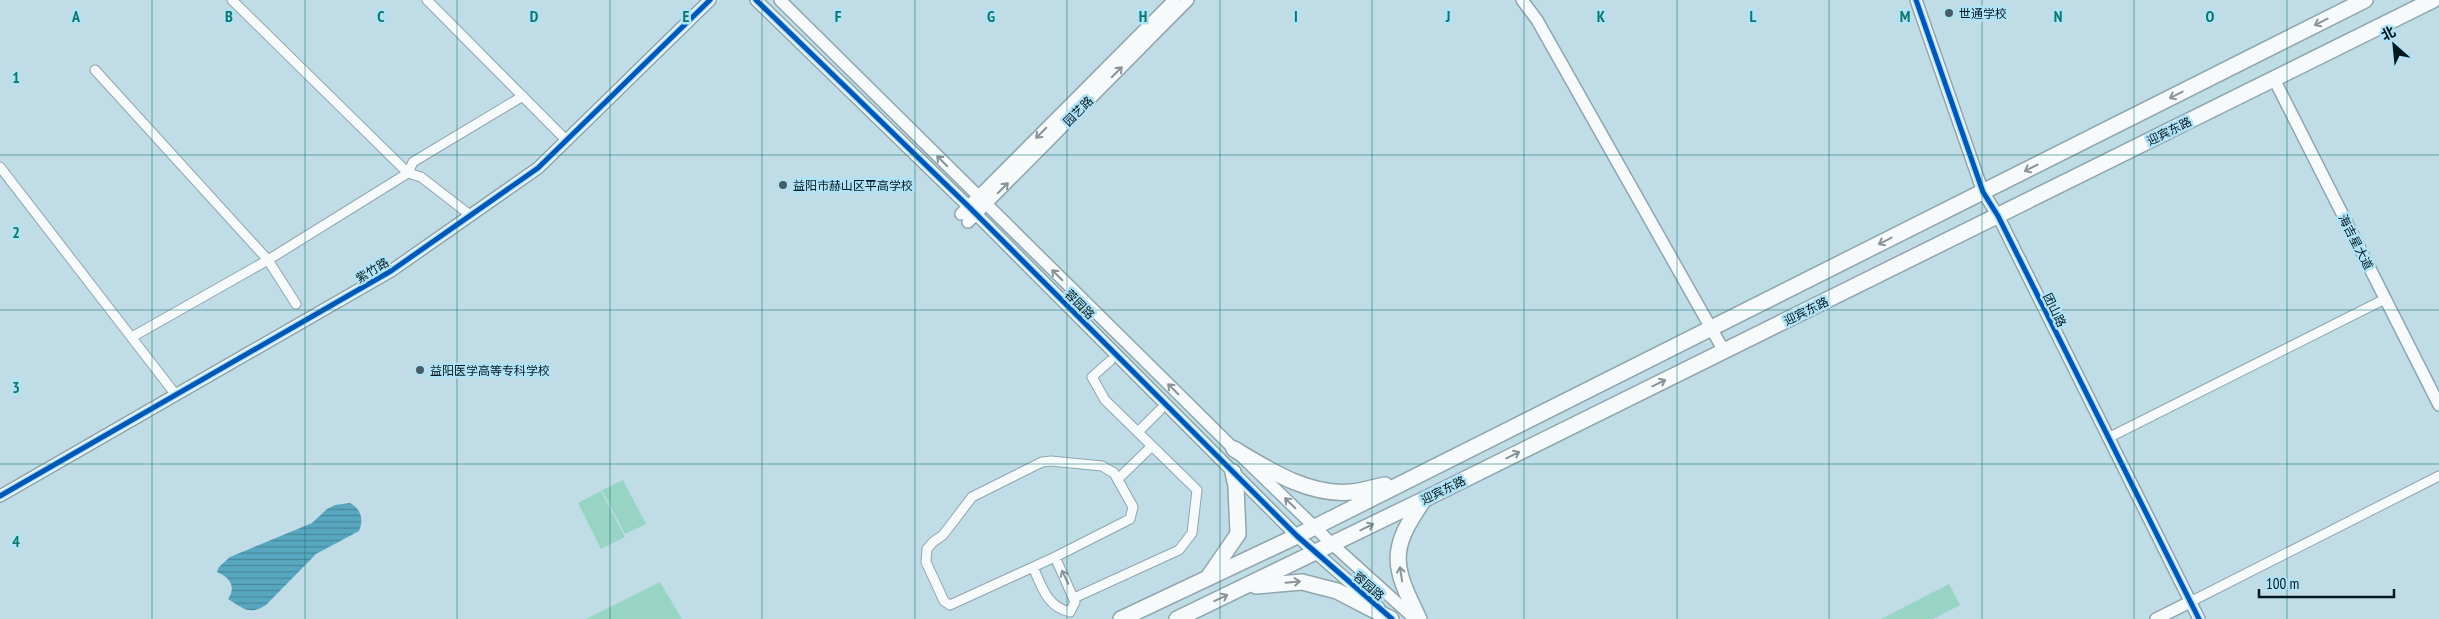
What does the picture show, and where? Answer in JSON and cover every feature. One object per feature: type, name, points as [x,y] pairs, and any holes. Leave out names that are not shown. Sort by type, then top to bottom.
[{"type":"highway","name":"迎宾东路","points":[[1121,619],[1297,536],[2364,0]]},
{"type":"highway","name":"迎宾东路","points":[[1177,619],[1316,553],[2433,0]]},
{"type":"highway","points":[[1234,449],[1276,474],[1316,489],[1350,492],[1404,482]]},
{"type":"highway","points":[[1209,577],[1238,534],[1236,486],[1233,472]]},
{"type":"highway","points":[[1417,619],[1402,585],[1397,553],[1407,525],[1427,498],[1418,475]]},
{"type":"highway","points":[[1245,587],[1302,582],[1337,591],[1391,619]]},
{"type":"highway","points":[[1189,586],[1200,608]]},
{"type":"street","points":[[232,0],[408,173],[421,177],[470,215]]},
{"type":"street","points":[[427,0],[566,140]]},
{"type":"street","name":"紫竹路","points":[[0,496],[391,271],[538,168],[710,0]]},
{"type":"street","name":"蓉园路","points":[[756,0],[968,214],[1297,536],[1391,619]]},
{"type":"street","name":"蓉园路","points":[[780,0],[1234,449],[1332,544],[1417,619]]},
{"type":"street","name":"园艺路","points":[[982,200],[1174,0]]},
{"type":"street","name":"园艺路","points":[[968,214],[1188,0]]},
{"type":"street","points":[[1522,0],[1537,20],[1724,351]]},
{"type":"street","name":"团山路","points":[[1916,0],[1983,192],[1998,216],[2199,619]]},
{"type":"street","points":[[95,70],[268,260],[296,304]]},
{"type":"street","name":"海吉星大道","points":[[2274,79],[2439,405]]},
{"type":"street","points":[[132,337],[268,260],[408,173],[413,162],[523,96]]},
{"type":"street","points":[[0,167],[176,394]]},
{"type":"street","points":[[2108,438],[2385,300]]},
{"type":"street","points":[[1074,598],[1179,550],[1192,533],[1197,490],[1105,400],[1092,377],[1110,362]]},
{"type":"street","points":[[1138,432],[1160,410]]},
{"type":"street","points":[[1118,479],[1152,446]]},
{"type":"street","points":[[1042,462],[1102,466],[1114,472],[1118,479],[1133,508],[1130,519],[1033,568],[950,605],[944,601],[926,562],[927,549],[932,542],[943,535],[972,497],[1042,462]]},
{"type":"street","points":[[2156,619],[2439,476]]},
{"type":"street","points":[[1033,568],[1050,603],[1071,616],[1075,602],[1074,598],[1056,557]]},
{"type":"green space","points":[[623,480],[646,524],[625,534],[602,490]]},
{"type":"green space","points":[[601,491],[625,537],[601,549],[578,503]]},
{"type":"green space","points":[[660,582],[682,619],[586,619]]},
{"type":"green space","points":[[1949,584],[1960,605],[1933,619],[1881,619]]},
{"type":"water","points":[[350,503],[359,511],[361,522],[359,531],[316,554],[266,605],[255,610],[246,610],[228,599],[232,586],[225,576],[217,572],[219,567],[230,557],[312,523],[327,509],[335,505]]},
{"type":"cycle path","points":[[0,496],[391,271],[538,168],[710,0]]},
{"type":"cycle path","points":[[756,0],[968,206],[1297,536],[1392,619]]},
{"type":"cycle path","points":[[1916,0],[1983,192],[1998,216],[2199,619]]},
{"type":"place","name":"世通学校","points":[[1949,13]]},
{"type":"place","name":"益阳市赫山区平高学校","points":[[783,185]]},
{"type":"place","name":"益阳医学高等专科学校","points":[[420,370]]}]
